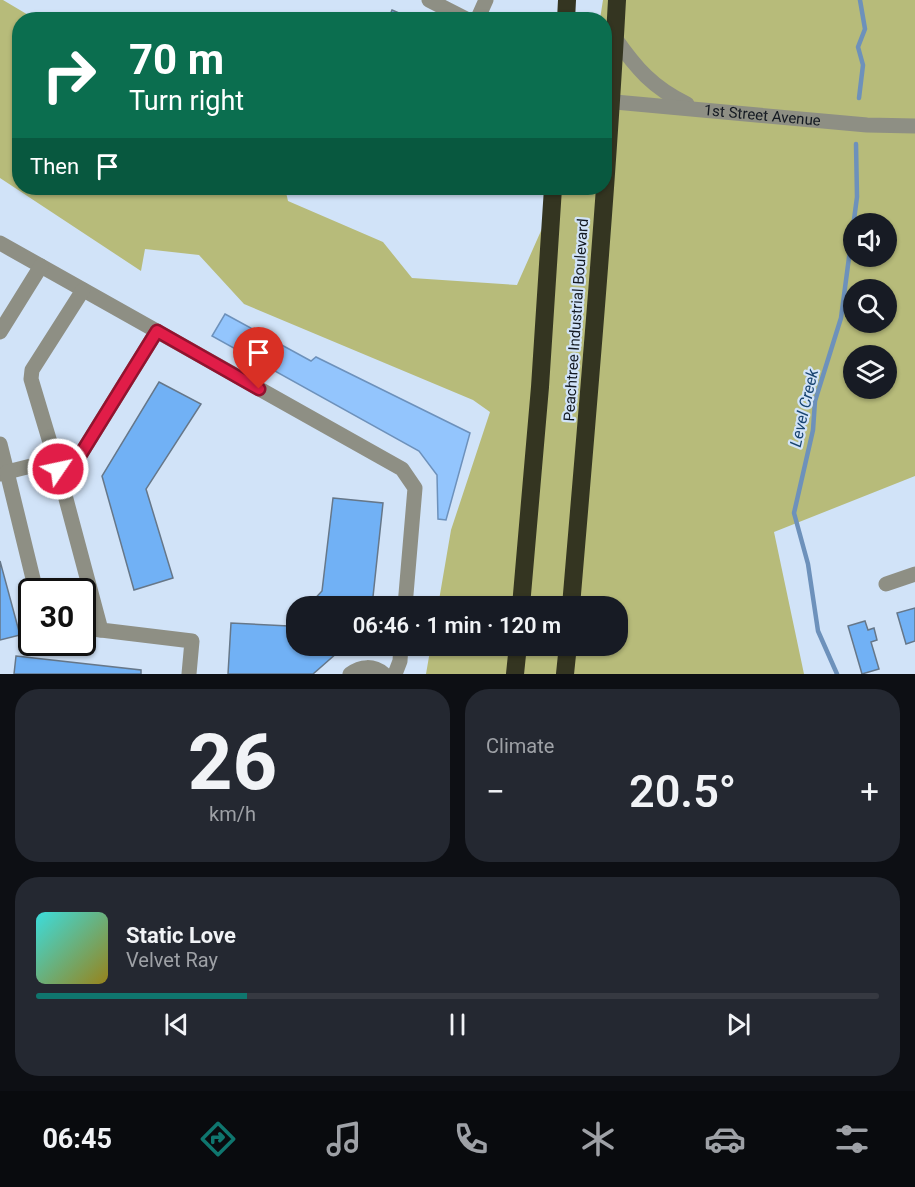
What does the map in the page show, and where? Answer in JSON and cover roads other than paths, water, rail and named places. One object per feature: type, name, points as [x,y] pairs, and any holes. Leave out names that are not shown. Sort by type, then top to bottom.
[{"type":"highway","name":"Peachtree Industrial Boulevard","points":[[612,65],[617,0]]},
{"type":"highway","name":"Peachtree Industrial Boulevard","points":[[522,596],[540,387],[553,195]]},
{"type":"highway","name":"Peachtree Industrial Boulevard","points":[[572,596],[601,195]]},
{"type":"highway","points":[[515,674],[517,656]]},
{"type":"highway","points":[[566,674],[567,656]]},
{"type":"street","points":[[429,0],[452,12]]},
{"type":"street","points":[[615,38],[631,62],[656,86],[695,108]]},
{"type":"street","name":"1st Street Avenue","points":[[612,101],[867,125],[915,126]]},
{"type":"street","points":[[0,243],[402,469],[415,488],[406,596]]},
{"type":"street","points":[[0,332],[41,266]]},
{"type":"street","points":[[83,290],[32,370],[31,379],[58,469],[101,630]]},
{"type":"street","points":[[4,473],[39,464],[58,469],[79,457],[157,331]]},
{"type":"street","points":[[0,444],[4,473],[32,578]]},
{"type":"street","points":[[886,584],[915,574]]},
{"type":"street","points":[[96,629],[192,642],[189,674]]},
{"type":"street","points":[[395,674],[400,656]]},
{"type":"street","points":[[350,674],[356,669],[368,667],[384,674]]},
{"type":"water","points":[[225,314],[311,361],[316,357],[470,433],[446,520],[438,519],[437,475],[419,451],[212,336]]},
{"type":"waterway","name":"Level Creek","points":[[859,98],[863,65],[858,47],[865,29],[860,0]]},
{"type":"waterway","name":"Level Creek","points":[[837,674],[818,631],[808,564],[794,513],[813,430],[815,401],[841,318],[857,197],[856,144]]}]
